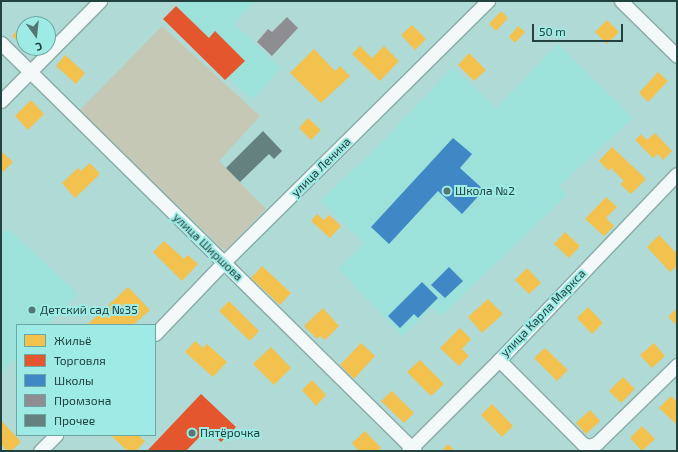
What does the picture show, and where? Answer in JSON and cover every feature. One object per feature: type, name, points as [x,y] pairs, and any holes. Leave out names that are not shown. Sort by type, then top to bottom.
[{"type":"street","points":[[1,101],[100,1]]},
{"type":"street","name":"улица Ленина","points":[[156,333],[224,263],[488,1]]},
{"type":"street","points":[[621,1],[677,56]]},
{"type":"street","name":"улица Ширшова","points":[[1,43],[320,356],[412,450]]},
{"type":"street","name":"улица Карла Маркса","points":[[412,450],[677,174]]},
{"type":"street","points":[[498,360],[583,444],[589,446],[596,443],[677,365]]},
{"type":"street","points":[[40,451],[55,436]]},
{"type":"shaded area","points":[[183,1],[255,1],[234,24],[281,68],[252,100],[165,20]]},
{"type":"shaded area","name":"Школа №2","points":[[558,44],[633,118],[559,186],[567,195],[441,316],[432,308],[402,336],[339,269],[364,243],[320,201],[377,147],[453,67],[496,108]]},
{"type":"shaded area","name":"Детский сад №35","points":[[10,230],[78,294],[49,324],[16,324],[16,358],[1,374],[1,233]]},
{"type":"green space","points":[[162,26],[260,116],[219,161],[266,209],[225,251],[79,111]]},
{"type":"building: Жильё","points":[[501,11],[508,18],[496,31],[489,24]]},
{"type":"building: Жильё","points":[[607,20],[619,32],[607,44],[595,32]]},
{"type":"building: Жильё","points":[[412,25],[426,39],[415,50],[401,35]]},
{"type":"building: Жильё","points":[[518,26],[525,32],[515,43],[509,37]]},
{"type":"building: Жильё","points":[[16,32],[16,40],[12,36]]},
{"type":"building: Жильё","points":[[360,46],[372,58],[384,46],[399,61],[380,81],[352,54]]},
{"type":"building: Жильё","points":[[314,49],[335,71],[340,66],[350,76],[321,103],[290,73]]},
{"type":"building: Жильё","points":[[469,53],[486,70],[474,81],[458,65]]},
{"type":"building: Жильё","points":[[65,55],[85,73],[76,84],[56,66]]},
{"type":"building: Жильё","points":[[658,72],[668,81],[648,102],[639,93]]},
{"type":"building: Жильё","points":[[31,100],[44,114],[28,130],[15,116]]},
{"type":"building: Жильё","points":[[308,118],[321,130],[311,140],[299,128]]},
{"type":"building: Жильё","points":[[655,133],[672,151],[663,160],[658,154],[653,158],[635,140],[641,134],[647,140]]},
{"type":"building: Жильё","points":[[612,147],[646,179],[631,194],[620,184],[624,181],[611,168],[609,171],[599,161]]},
{"type":"building: Жильё","points":[[1,151],[13,162],[3,172],[1,170]]},
{"type":"building: Жильё","points":[[90,163],[100,174],[75,198],[62,183],[78,168],[81,171]]},
{"type":"building: Жильё","points":[[606,197],[617,207],[606,218],[614,226],[604,236],[585,219]]},
{"type":"building: Жильё","points":[[317,214],[324,220],[329,215],[341,226],[330,238],[311,221]]},
{"type":"building: Жильё","points":[[565,232],[580,246],[569,258],[554,244]]},
{"type":"building: Жильё","points":[[659,235],[677,254],[677,266],[670,272],[647,247]]},
{"type":"building: Жильё","points":[[164,241],[184,259],[188,255],[198,264],[182,281],[153,252]]},
{"type":"building: Жильё","points":[[262,266],[291,293],[280,305],[251,278]]},
{"type":"building: Жильё","points":[[527,268],[541,283],[529,294],[515,280]]},
{"type":"building: Жильё","points":[[128,287],[150,310],[134,324],[88,324]]},
{"type":"building: Жильё","points":[[488,299],[503,314],[482,333],[468,317]]},
{"type":"building: Жильё","points":[[229,301],[259,331],[250,341],[219,311]]},
{"type":"building: Жильё","points":[[588,307],[603,323],[592,334],[577,318]]},
{"type":"building: Жильё","points":[[323,308],[339,326],[325,340],[320,336],[317,339],[304,326]]},
{"type":"building: Жильё","points":[[677,308],[677,326],[668,317]]},
{"type":"building: Жильё","points":[[460,328],[471,339],[462,349],[469,356],[459,366],[440,348]]},
{"type":"building: Жильё","points":[[195,341],[203,348],[207,344],[227,362],[213,377],[185,352]]},
{"type":"building: Жильё","points":[[361,343],[375,356],[354,379],[340,365]]},
{"type":"building: Жильё","points":[[654,343],[665,356],[652,368],[640,355]]},
{"type":"building: Жильё","points":[[271,347],[291,368],[274,385],[253,364]]},
{"type":"building: Жильё","points":[[545,348],[568,370],[557,381],[534,358]]},
{"type":"building: Жильё","points":[[420,360],[444,384],[431,396],[407,372]]},
{"type":"building: Жильё","points":[[623,377],[635,389],[621,403],[609,391]]},
{"type":"building: Жильё","points":[[312,380],[326,395],[316,406],[302,390]]},
{"type":"building: Жильё","points":[[392,391],[414,413],[404,423],[381,401]]},
{"type":"building: Жильё","points":[[671,396],[677,402],[677,425],[659,408]]},
{"type":"building: Жильё","points":[[492,404],[513,426],[502,437],[481,415]]},
{"type":"building: Жильё","points":[[590,410],[600,421],[586,434],[576,423]]},
{"type":"building: Жильё","points":[[1,420],[21,442],[11,451],[7,451],[1,444]]},
{"type":"building: Жильё","points":[[642,426],[655,439],[642,451],[630,438]]},
{"type":"building: Жильё","points":[[365,431],[381,448],[378,451],[359,451],[352,443]]},
{"type":"building: Жильё","points":[[111,436],[139,436],[145,441],[136,451],[128,451]]},
{"type":"building: Жильё","points":[[448,444],[455,451],[442,451]]},
{"type":"building: Торговля","points":[[176,6],[209,38],[215,31],[245,61],[225,80],[163,19]]},
{"type":"building: Торговля","points":[[201,394],[236,427],[221,442],[207,429],[186,451],[147,451]]},
{"type":"building: Школы","points":[[453,138],[472,154],[460,168],[484,190],[462,214],[438,191],[389,244],[371,227]]},
{"type":"building: Школы","points":[[449,267],[463,281],[445,298],[431,285]]},
{"type":"building: Школы","points":[[422,282],[438,298],[418,318],[414,314],[400,328],[388,316]]},
{"type":"building: Промзона","points":[[287,17],[298,28],[272,56],[257,42],[268,29],[272,32]]},
{"type":"building: Прочее","points":[[263,131],[282,151],[274,159],[269,154],[240,182],[226,168]]},
{"type":"place","name":"Школа №2","points":[[447,191]]},
{"type":"place","name":"Детский сад №35","points":[[32,310]]},
{"type":"place","name":"Пятёрочка","points":[[192,433]]}]
